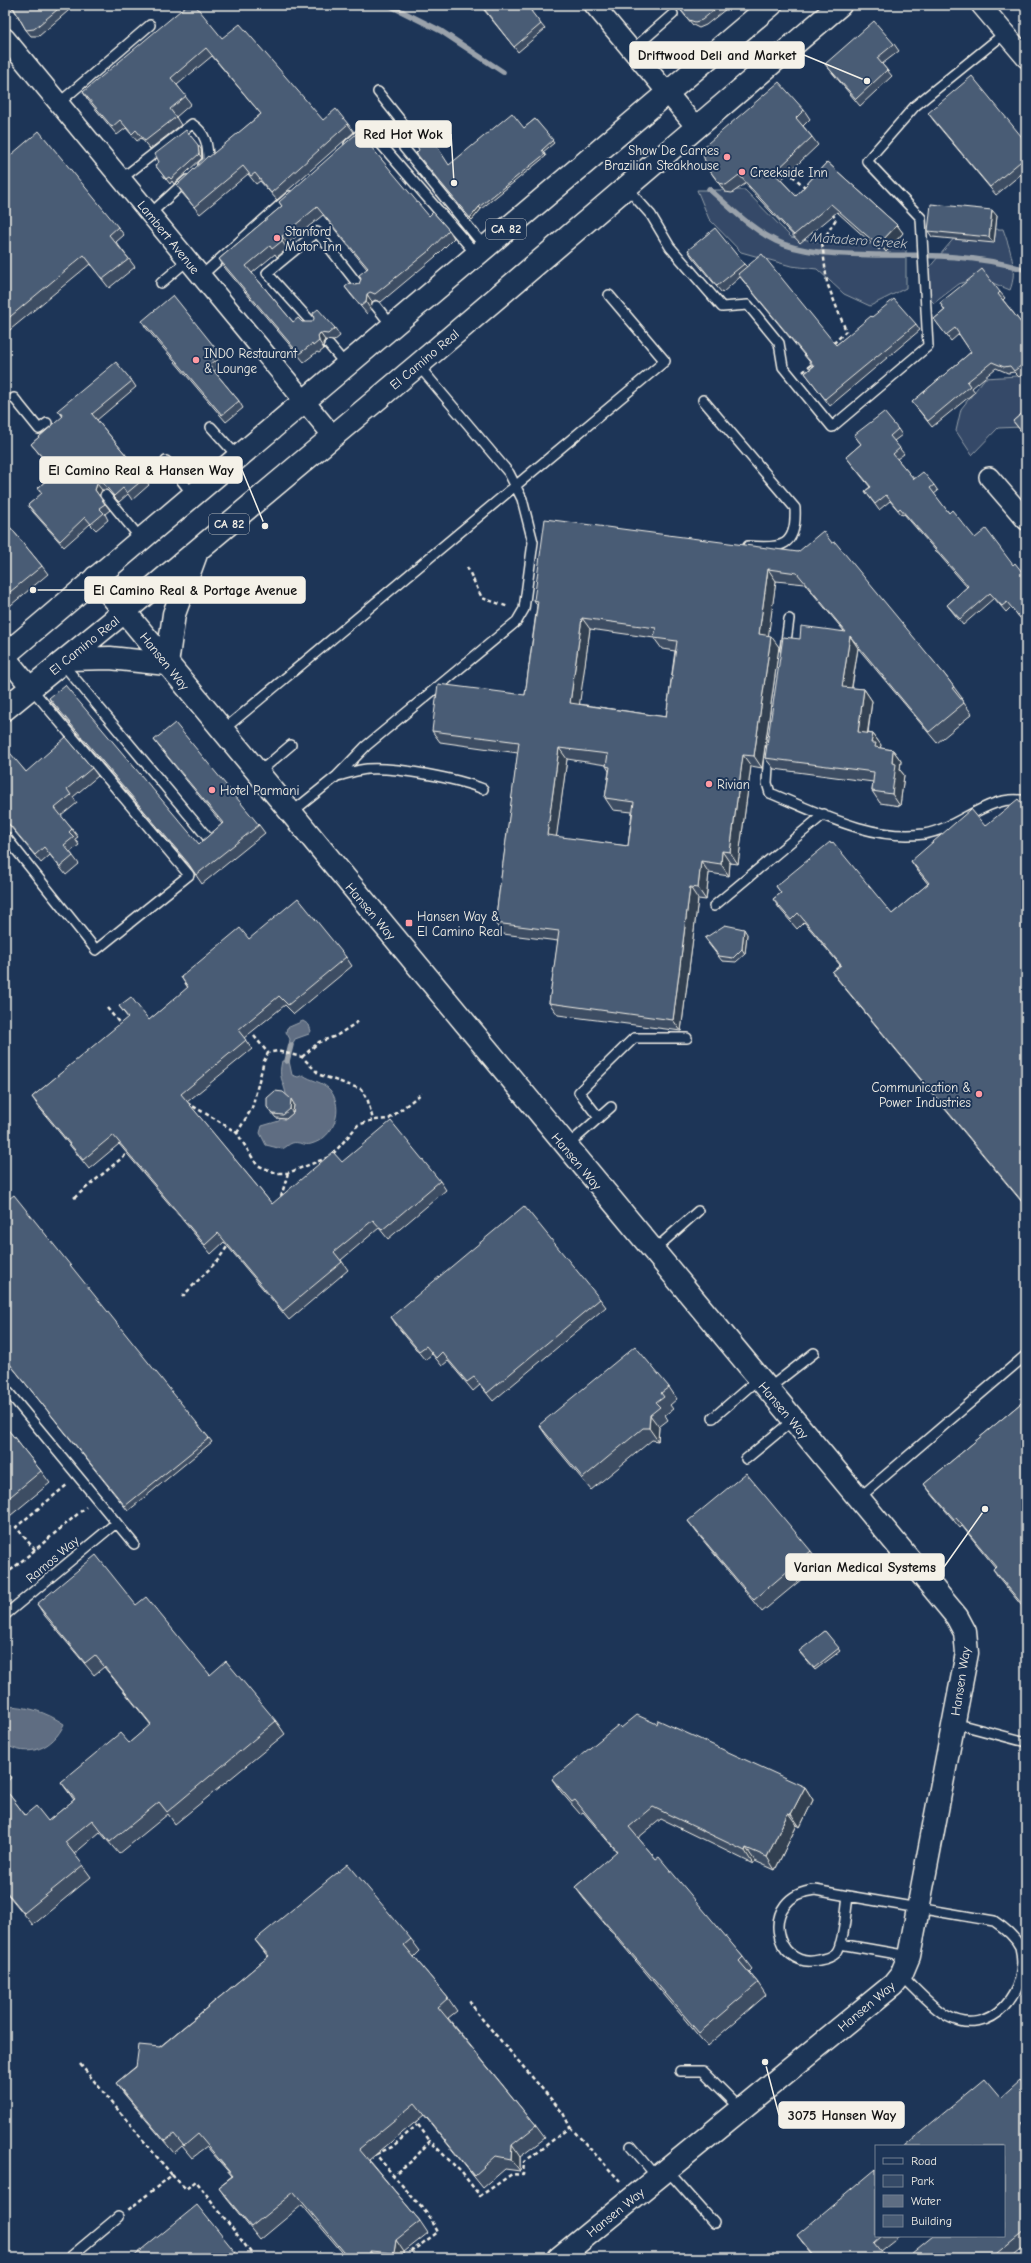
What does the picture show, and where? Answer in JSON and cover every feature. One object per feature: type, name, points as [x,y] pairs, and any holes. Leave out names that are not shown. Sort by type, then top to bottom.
[{"type":"main road","name":"CA 82","points":[[5,656],[480,250],[771,5]]},
{"type":"main road","name":"El Camino Real","points":[[5,709],[124,612],[418,365],[840,5]]},
{"type":"main road","points":[[65,661],[110,658],[167,664],[174,614],[197,550]]},
{"type":"main road","name":"Hansen Way","points":[[96,578],[962,1625],[967,1642],[967,1653],[918,1908],[905,1966],[893,1985],[559,2258]]},
{"type":"street","points":[[594,5],[696,127]]},
{"type":"street","points":[[985,6],[1026,58]]},
{"type":"street","name":"Lambert Avenue","points":[[5,38],[333,436]]},
{"type":"street","points":[[988,477],[1026,520]]},
{"type":"street","points":[[5,656],[31,688]]},
{"type":"lane","points":[[632,50],[673,14]]},
{"type":"lane","points":[[59,103],[150,25]]},
{"type":"lane","points":[[626,187],[651,216],[670,247],[722,307],[748,305],[779,342],[783,367],[832,427],[928,346],[925,274],[921,242],[921,218],[867,161],[915,106],[1005,33]]},
{"type":"lane","points":[[378,92],[409,131],[404,148],[480,250]]},
{"type":"lane","points":[[121,179],[192,124],[198,127],[207,140],[208,160],[150,214]]},
{"type":"lane","points":[[343,149],[366,128],[480,250]]},
{"type":"lane","points":[[201,276],[297,190]]},
{"type":"lane","points":[[314,325],[267,273],[318,232],[360,287]]},
{"type":"lane","points":[[161,283],[188,260]]},
{"type":"lane","points":[[222,730],[665,361],[609,295]]},
{"type":"lane","points":[[376,306],[392,326]]},
{"type":"lane","points":[[329,345],[346,365]]},
{"type":"lane","points":[[291,813],[337,776],[366,746],[517,621],[524,609],[533,542],[516,486],[509,473],[418,365]]},
{"type":"lane","points":[[14,398],[40,429],[47,423]]},
{"type":"lane","points":[[703,400],[795,508],[796,523],[791,539],[776,548],[737,545]]},
{"type":"lane","points":[[211,427],[238,456]]},
{"type":"lane","points":[[166,461],[193,495]]},
{"type":"lane","points":[[105,494],[141,539]]},
{"type":"lane","points":[[783,657],[789,619]]},
{"type":"lane","points":[[65,661],[208,838]]},
{"type":"lane","points":[[5,836],[96,950],[189,875],[31,688]]},
{"type":"lane","points":[[770,740],[767,783],[770,793],[864,830],[894,835],[924,834],[943,829],[1000,800],[1015,799],[1026,801]]},
{"type":"lane","points":[[258,773],[291,745]]},
{"type":"lane","points":[[337,776],[366,769],[385,769],[465,781],[483,789]]},
{"type":"lane","points":[[714,906],[824,814]]},
{"type":"lane","points":[[599,1118],[579,1092],[634,1038],[686,1038]]},
{"type":"lane","points":[[566,1147],[612,1107]]},
{"type":"lane","points":[[652,1251],[698,1212]]},
{"type":"lane","points":[[713,1418],[814,1353]]},
{"type":"lane","points":[[858,1499],[1026,1355]]},
{"type":"lane","points":[[5,1388],[134,1544]]},
{"type":"lane","points":[[746,1459],[793,1420]]},
{"type":"lane","name":"Ramos Way","points":[[5,1615],[116,1523]]},
{"type":"lane","points":[[954,1723],[1026,1742]]},
{"type":"lane","points":[[840,1944],[905,1966],[947,2016],[964,2022],[982,2022],[996,2016],[1009,2007],[1018,1995],[1024,1981],[1024,1963],[1019,1946],[1004,1928],[994,1921],[815,1890],[804,1891],[793,1896],[785,1904],[779,1914],[777,1926],[779,1937],[784,1947],[793,1955],[803,1960],[815,1962],[826,1959],[836,1953],[840,1944],[848,1896]]},
{"type":"lane","points":[[680,2071],[703,2071],[740,2109]]},
{"type":"lane","points":[[631,2146],[662,2173],[714,2223]]},
{"type":"lane","points":[[69,2258],[118,2218]]},
{"type":"path","points":[[784,168],[809,191]]},
{"type":"path","points":[[829,348],[846,331],[827,282],[822,242],[836,218],[831,213]]},
{"type":"path","points":[[794,381],[817,359]]},
{"type":"path","points":[[467,567],[482,598],[514,608],[524,609]]},
{"type":"path","points":[[107,1008],[126,1030]]},
{"type":"path","points":[[302,1057],[319,1042],[336,1036],[359,1021]]},
{"type":"path","points":[[254,1036],[268,1053]]},
{"type":"path","points":[[268,1053],[277,1051],[302,1057],[320,1075],[361,1089],[368,1101],[373,1120]]},
{"type":"path","points":[[237,1133],[252,1108],[264,1061],[268,1053]]},
{"type":"path","points":[[181,1099],[237,1133],[257,1165],[276,1173],[288,1173],[300,1170],[310,1163],[332,1155],[358,1125],[373,1120],[390,1119],[422,1093]]},
{"type":"path","points":[[74,1198],[133,1148]]},
{"type":"path","points":[[281,1198],[288,1173]]},
{"type":"path","points":[[182,1297],[218,1260],[233,1238]]},
{"type":"path","points":[[35,1550],[16,1527],[78,1476]]},
{"type":"path","points":[[5,1574],[96,1498]]},
{"type":"path","points":[[468,1998],[477,2013],[563,2113],[570,2126],[620,2181]]},
{"type":"path","points":[[80,2064],[172,2175],[186,2189],[196,2181],[255,2258]]},
{"type":"path","points":[[410,2114],[430,2141],[462,2173],[480,2196],[512,2174],[523,2175],[524,2162],[570,2126]]},
{"type":"path","points":[[376,2154],[392,2147],[417,2125]]},
{"type":"path","points":[[393,2175],[413,2160],[430,2141]]},
{"type":"path","points":[[372,2149],[429,2216],[438,2232],[408,2254],[408,2258]]},
{"type":"path","points":[[118,2218],[172,2175]]},
{"type":"path","points":[[328,2258],[333,2253],[337,2258]]},
{"type":"green space","points":[[697,190],[745,190],[791,237],[818,242],[860,243],[906,247],[906,288],[870,306],[844,294],[817,269],[791,266],[741,252],[709,219]]},
{"type":"green space","points":[[1003,229],[1013,267],[1010,290],[978,277],[959,284],[934,303],[921,290],[928,269],[961,230]]},
{"type":"green space","points":[[1026,344],[1026,425],[1021,427],[998,428],[972,455],[956,431],[961,409],[985,378],[1018,376]]},
{"type":"water","points":[[303,1021],[309,1025],[311,1031],[309,1034],[295,1039],[292,1045],[289,1045],[290,1039],[286,1032],[287,1028]]},
{"type":"water","points":[[282,1061],[289,1061],[292,1075],[298,1077],[303,1075],[324,1085],[330,1090],[334,1098],[337,1106],[335,1122],[326,1136],[319,1141],[311,1144],[292,1143],[282,1149],[266,1145],[260,1133],[262,1126],[279,1121],[284,1108],[286,1097],[281,1075]]},
{"type":"water","points":[[5,1706],[36,1710],[64,1724],[60,1732],[47,1745],[31,1751],[23,1751],[5,1744]]},
{"type":"building","points":[[12,5],[63,5],[34,29],[26,30]]},
{"type":"building","points":[[187,5],[195,5],[222,38],[240,24],[323,120],[336,109],[348,124],[271,193],[255,173],[251,176],[243,166],[194,207],[177,185],[208,156],[209,157],[261,114],[206,48],[171,78],[186,96],[170,109],[176,117],[145,141],[136,130],[132,134],[120,120],[112,127],[83,92]]},
{"type":"building","points":[[481,5],[530,5],[528,7],[541,24],[514,47]]},
{"type":"building","points":[[677,5],[720,5],[702,20],[695,22],[689,20]]},
{"type":"building","points":[[874,21],[894,44],[877,58],[887,70],[856,99],[825,64]]},
{"type":"building","points":[[972,76],[1026,142],[1026,157],[990,187],[928,113]]},
{"type":"building","name":"Creekside Inn","points":[[779,82],[804,110],[796,118],[812,137],[774,173],[796,196],[827,162],[897,225],[880,243],[875,238],[873,241],[831,204],[794,235],[739,175],[726,185],[719,183],[707,167],[701,149]]},
{"type":"building","points":[[512,113],[524,128],[535,119],[553,140],[542,150],[545,154],[479,207],[470,218],[416,153],[419,150],[416,144],[429,134],[449,165]]},
{"type":"building","points":[[186,130],[198,145],[199,154],[171,179],[169,177],[166,179],[155,165],[159,162],[155,154]]},
{"type":"building","points":[[39,131],[118,227],[109,235],[129,259],[103,279],[84,255],[5,321],[5,160]]},
{"type":"building","points":[[356,134],[359,137],[361,135],[429,216],[433,212],[449,230],[430,250],[375,294],[370,292],[367,294],[366,302],[361,306],[345,287],[350,283],[355,285],[359,284],[361,279],[359,275],[368,268],[317,207],[282,236],[282,241],[272,249],[270,246],[246,266],[293,322],[298,318],[302,322],[312,322],[314,319],[313,313],[318,309],[335,328],[328,334],[320,333],[318,336],[319,341],[313,346],[312,344],[299,354],[219,259],[282,206],[279,202]]},
{"type":"building","points":[[931,204],[992,210],[989,237],[928,231]]},
{"type":"building","points":[[715,228],[744,264],[717,286],[688,250]]},
{"type":"building","points":[[762,254],[836,345],[894,299],[916,324],[825,399],[805,373],[814,366],[738,274]]},
{"type":"building","points":[[982,269],[1000,292],[998,294],[1026,329],[1026,362],[1014,371],[1010,366],[1004,367],[992,362],[967,382],[970,386],[928,421],[912,402],[971,352],[955,328],[946,335],[934,319],[945,310],[940,303]]},
{"type":"building","name":"INDO Restaurant & Lounge","points":[[173,295],[217,350],[210,356],[214,361],[209,365],[239,401],[222,415],[142,321]]},
{"type":"building","points":[[116,362],[132,381],[92,414],[145,478],[127,493],[123,488],[114,496],[103,483],[97,484],[95,490],[105,504],[99,508],[104,513],[91,524],[85,517],[60,541],[28,505],[42,493],[38,488],[55,472],[31,444],[63,416],[58,410]]},
{"type":"building","points":[[1026,410],[1026,437],[1013,421]]},
{"type":"building","points":[[884,412],[898,429],[890,436],[900,448],[893,454],[914,479],[923,472],[934,485],[930,488],[949,513],[952,510],[975,538],[986,529],[1013,565],[1015,563],[1026,577],[1026,625],[1007,602],[1002,606],[990,593],[960,619],[947,605],[968,586],[900,508],[898,510],[886,495],[875,504],[865,491],[871,487],[846,457],[861,444],[854,435]]},
{"type":"building","name":"Rivian","points":[[545,519],[798,552],[823,531],[832,543],[835,542],[945,675],[954,687],[952,688],[964,703],[929,732],[850,636],[842,687],[864,689],[858,732],[873,734],[871,743],[876,743],[875,747],[893,750],[892,763],[896,764],[892,794],[872,791],[874,772],[765,758],[783,637],[800,639],[801,626],[846,632],[797,573],[768,569],[759,634],[771,636],[754,756],[743,755],[730,852],[722,851],[721,864],[701,861],[698,888],[690,887],[673,1020],[549,1003],[559,931],[495,923],[519,742],[432,731],[438,684],[525,695],[538,601],[534,600]],"holes":[[[582,618],[656,628],[654,638],[677,641],[666,717],[570,703]],[[559,748],[608,754],[606,766],[610,767],[605,798],[634,802],[628,846],[547,835]]]},
{"type":"building","points":[[5,521],[42,566],[5,596]]},
{"type":"building","name":"Hotel Parmani","points":[[65,685],[199,844],[223,823],[154,740],[175,723],[259,825],[196,875],[188,863],[49,698]]},
{"type":"building","points":[[66,737],[92,768],[67,789],[71,795],[55,808],[72,829],[69,832],[74,837],[64,845],[73,856],[60,867],[44,847],[35,855],[5,819],[5,749],[6,748],[26,772]]},
{"type":"building","name":"Communication & Power Industries","points":[[1018,799],[1026,809],[1026,1206],[832,972],[841,965],[798,913],[791,920],[773,899],[781,893],[776,886],[830,842],[831,844],[833,842],[892,914],[929,883],[911,861],[971,809],[985,826]]},
{"type":"building","points":[[298,898],[346,957],[288,1005],[279,996],[238,1030],[246,1040],[181,1094],[272,1204],[333,1152],[342,1162],[391,1121],[440,1181],[382,1230],[373,1220],[334,1252],[342,1262],[283,1311],[218,1233],[205,1245],[113,1135],[83,1160],[32,1097],[128,1017],[119,1006],[131,997],[149,1020],[188,987],[181,977],[240,928],[249,939]]},
{"type":"building","points":[[725,925],[744,929],[742,949],[733,958],[719,956],[705,938]]},
{"type":"building","points":[[275,1091],[283,1092],[291,1099],[290,1109],[283,1115],[273,1114],[267,1107],[267,1098]]},
{"type":"building","points":[[14,1195],[209,1438],[125,1506],[5,1358],[5,1202]]},
{"type":"building","points":[[524,1206],[600,1299],[487,1393],[474,1377],[467,1382],[442,1352],[436,1358],[426,1346],[419,1351],[391,1317]]},
{"type":"building","points":[[635,1346],[669,1387],[661,1393],[664,1397],[656,1403],[660,1407],[650,1415],[649,1428],[643,1428],[583,1478],[539,1425]]},
{"type":"building","points":[[1026,1399],[1026,1609],[993,1569],[996,1566],[956,1518],[954,1519],[924,1484]]},
{"type":"building","points":[[5,1426],[41,1471],[5,1501]]},
{"type":"building","points":[[746,1473],[811,1551],[754,1600],[688,1521]]},
{"type":"building","points":[[96,1555],[136,1605],[146,1597],[210,1675],[226,1661],[276,1721],[167,1812],[159,1802],[110,1842],[92,1820],[65,1842],[83,1865],[24,1913],[5,1890],[5,1789],[25,1815],[36,1806],[48,1821],[75,1799],[61,1782],[120,1733],[129,1743],[151,1724],[95,1655],[85,1663],[37,1604]]},
{"type":"building","points":[[825,1631],[839,1648],[814,1668],[799,1651]]},
{"type":"building","points":[[637,1715],[657,1724],[658,1720],[805,1787],[791,1814],[788,1813],[767,1857],[746,1848],[745,1851],[653,1807],[629,1827],[656,1859],[659,1857],[743,1957],[739,1961],[758,1983],[699,2033],[575,1887],[617,1851],[575,1800],[572,1802],[552,1779],[618,1725],[621,1728]]},
{"type":"building","points":[[348,1864],[411,1939],[404,1945],[448,1998],[438,2007],[536,2126],[512,2145],[511,2159],[496,2156],[474,2176],[415,2103],[359,2149],[420,2221],[396,2240],[394,2253],[370,2251],[369,2258],[349,2258],[294,2192],[251,2227],[218,2187],[233,2176],[198,2134],[184,2146],[174,2134],[165,2141],[116,2083],[136,2067],[139,2045],[160,2047],[269,1956],[255,1940]]},
{"type":"building","points":[[985,2079],[1001,2098],[1020,2081],[1026,2088],[1026,2120],[1022,2123],[1026,2128],[1026,2230],[992,2258],[906,2258],[932,2237],[1005,2237],[1005,2145],[905,2145]]},
{"type":"building","points":[[875,2170],[875,2237],[881,2237],[874,2243],[886,2258],[816,2258],[797,2235]]},
{"type":"building","points":[[197,2205],[240,2258],[132,2258]]},
{"type":"waterway","name":"Matadero Creek","points":[[389,5],[441,31],[503,72]]},
{"type":"waterway","name":"Matadero Creek","points":[[709,189],[758,230],[787,246],[813,251],[842,254],[954,257],[990,261],[1026,270]]},
{"type":"waterway","points":[[287,1061],[291,1045]]},
{"type":"place","name":"Driftwood Deli and Market","points":[[867,81]]},
{"type":"place","name":"Show De Carnes Brazilian Steakhouse","points":[[727,157]]},
{"type":"place","name":"Creekside Inn","points":[[742,172]]},
{"type":"place","name":"Red Hot Wok","points":[[454,183]]},
{"type":"place","name":"Stanford Motor Inn","points":[[277,238]]},
{"type":"place","name":"INDO Restaurant & Lounge","points":[[196,360]]},
{"type":"place","name":"El Camino Real & Hansen Way","points":[[265,526]]},
{"type":"place","name":"El Camino Real & Portage Avenue","points":[[33,590]]},
{"type":"place","name":"Rivian","points":[[709,784]]},
{"type":"place","name":"Hotel Parmani","points":[[212,790]]},
{"type":"place","name":"Hansen Way & El Camino Real","points":[[409,923]]},
{"type":"place","name":"Communication & Power Industries","points":[[979,1094]]},
{"type":"place","name":"Varian Medical Systems","points":[[985,1509]]},
{"type":"place","name":"3075 Hansen Way","points":[[765,2062]]}]
